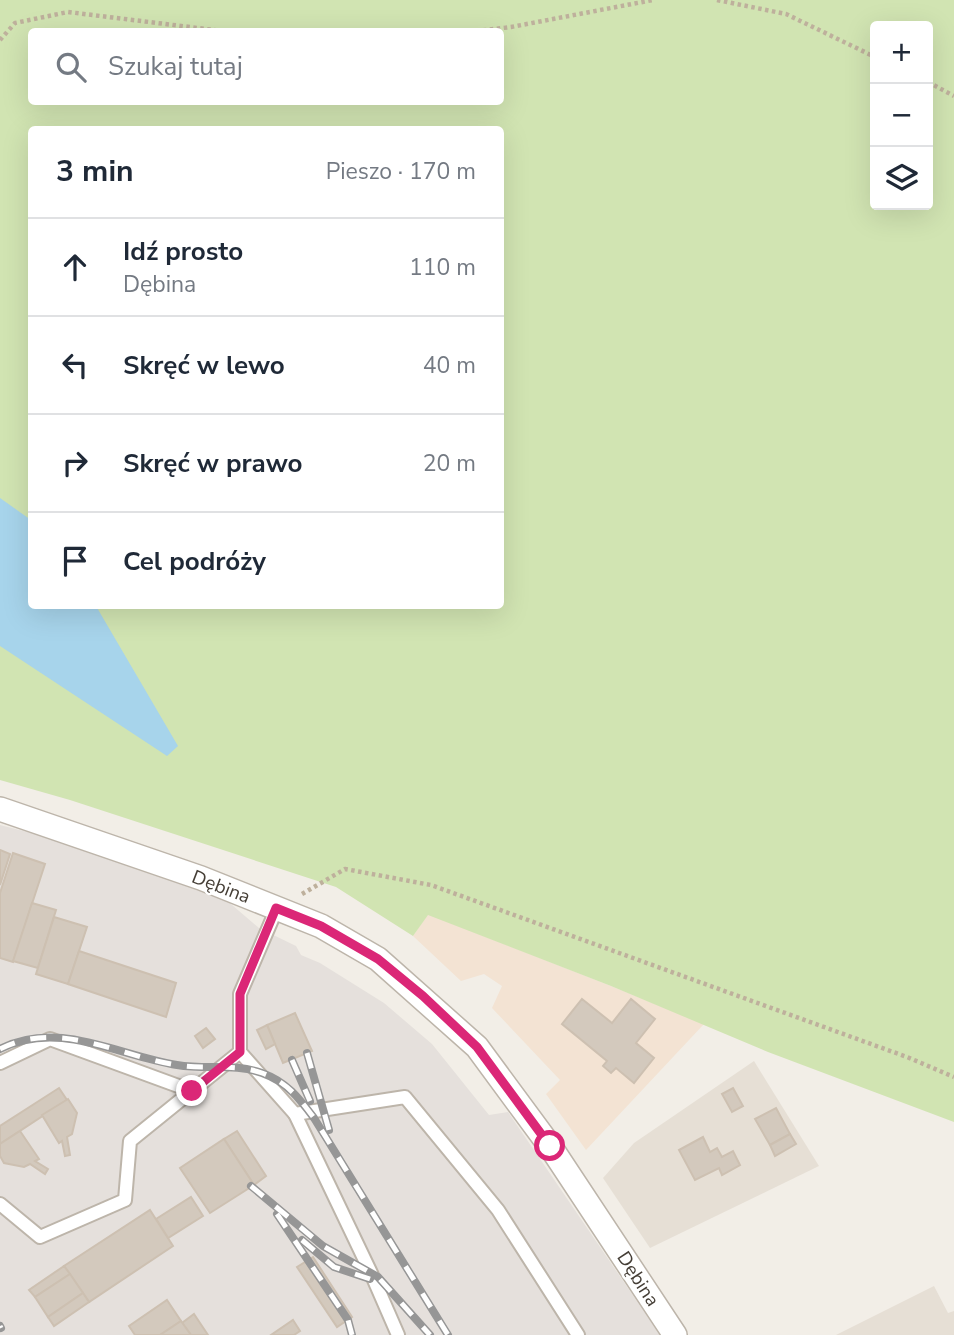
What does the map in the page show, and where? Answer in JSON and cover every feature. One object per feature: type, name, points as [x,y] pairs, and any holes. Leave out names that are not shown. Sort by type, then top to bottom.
[{"type":"street","name":"Dębina","points":[[0,809],[201,878],[321,926],[378,959],[423,996],[477,1047],[550,1146],[674,1335]]},
{"type":"lane","points":[[276,908],[240,994],[240,1052],[295,1114],[398,1335]]},
{"type":"lane","points":[[0,1063],[50,1039],[192,1091]]},
{"type":"lane","points":[[0,1204],[40,1237],[125,1200],[130,1142],[240,1052]]},
{"type":"lane","points":[[295,1114],[405,1097],[498,1210],[578,1335]]},
{"type":"path","points":[[503,28],[653,0]]},
{"type":"path","points":[[717,0],[786,14],[870,55]]},
{"type":"path","points":[[0,40],[15,23],[68,12],[198,28]]},
{"type":"path","points":[[932,84],[954,96]]},
{"type":"path","points":[[276,908],[345,869],[432,885],[907,1057],[954,1077]]},
{"type":"shaded area","points":[[0,825],[39,835],[225,899],[259,928],[296,946],[301,955],[320,963],[384,1003],[432,1044],[489,1115],[508,1112],[660,1335],[0,1335]]},
{"type":"shaded area","points":[[428,914],[704,1024],[586,1150],[546,1094],[560,1080],[492,1008],[502,986],[484,974],[461,981],[413,936]]},
{"type":"shaded area","points":[[754,1061],[819,1166],[650,1248],[603,1178],[634,1143]]},
{"type":"shaded area","points":[[934,1286],[948,1313],[954,1311],[954,1335],[836,1335]]},
{"type":"green space","points":[[0,0],[954,0],[954,1122],[768,1052],[611,986],[428,915],[413,936],[336,887],[70,800],[0,780]]},
{"type":"water","points":[[0,498],[28,518],[28,609],[98,609],[178,746],[167,756],[0,646]]},
{"type":"building","points":[[0,850],[10,854],[0,885]]},
{"type":"building","points":[[13,853],[45,864],[13,962],[0,958],[0,893]]},
{"type":"building","points":[[32,903],[56,910],[38,968],[13,961]]},
{"type":"building","points":[[54,917],[87,927],[68,984],[36,974]]},
{"type":"building","points":[[79,951],[176,983],[166,1017],[68,984]]},
{"type":"building","points":[[582,999],[612,1023],[631,999],[655,1019],[636,1043],[654,1058],[634,1083],[616,1068],[611,1073],[603,1066],[607,1061],[562,1024]]},
{"type":"building","points":[[295,1013],[312,1051],[283,1063],[267,1025]]},
{"type":"building","points":[[267,1025],[275,1044],[266,1049],[257,1030]]},
{"type":"building","points":[[206,1028],[215,1039],[203,1048],[195,1036]]},
{"type":"building","points":[[59,1088],[67,1100],[0,1144],[0,1126]]},
{"type":"building","points":[[733,1088],[743,1106],[732,1112],[722,1094]]},
{"type":"building","points":[[68,1099],[77,1113],[72,1134],[67,1137],[70,1155],[65,1156],[62,1141],[59,1143],[42,1115]]},
{"type":"building","points":[[776,1108],[790,1134],[770,1145],[755,1119]]},
{"type":"building","points":[[20,1131],[39,1159],[35,1161],[48,1169],[45,1174],[30,1164],[24,1167],[4,1163],[0,1156],[0,1144]]},
{"type":"building","points":[[237,1131],[266,1176],[254,1185],[224,1139]]},
{"type":"building","points":[[790,1134],[796,1144],[775,1156],[770,1145]]},
{"type":"building","points":[[703,1137],[710,1152],[717,1148],[722,1157],[733,1151],[740,1165],[722,1175],[719,1168],[695,1180],[679,1150]]},
{"type":"building","points":[[224,1139],[254,1185],[210,1213],[180,1168]]},
{"type":"building","points":[[191,1197],[203,1216],[168,1238],[156,1219]]},
{"type":"building","points":[[150,1210],[173,1246],[89,1302],[64,1266]]},
{"type":"building","points":[[313,1257],[352,1317],[337,1327],[297,1267]]},
{"type":"building","points":[[64,1266],[70,1274],[35,1297],[29,1290]]},
{"type":"building","points":[[70,1274],[83,1293],[48,1317],[35,1297]]},
{"type":"building","points":[[83,1293],[89,1302],[54,1326],[48,1317]]},
{"type":"building","points":[[167,1300],[181,1321],[160,1335],[135,1335],[129,1326]]},
{"type":"building","points":[[194,1314],[208,1335],[191,1335],[182,1323]]},
{"type":"building","points":[[293,1320],[300,1331],[294,1335],[271,1335]]},
{"type":"building","points":[[181,1321],[191,1335],[160,1335]]},
{"type":"railway","points":[[0,1049],[22,1041],[66,1039],[177,1065],[251,1070],[279,1081],[298,1097],[314,1118],[448,1335]]},
{"type":"railway","points":[[307,1053],[329,1130]]},
{"type":"railway","points":[[292,1060],[310,1101]]},
{"type":"railway","points":[[251,1186],[323,1246],[378,1277],[430,1335]]},
{"type":"railway","points":[[277,1214],[348,1320],[352,1335]]},
{"type":"railway","points":[[302,1240],[334,1267],[370,1279]]},
{"type":"route","points":[[192,1091],[240,1052],[240,994],[276,908],[321,926],[378,959],[423,996],[477,1047],[550,1146]]}]
